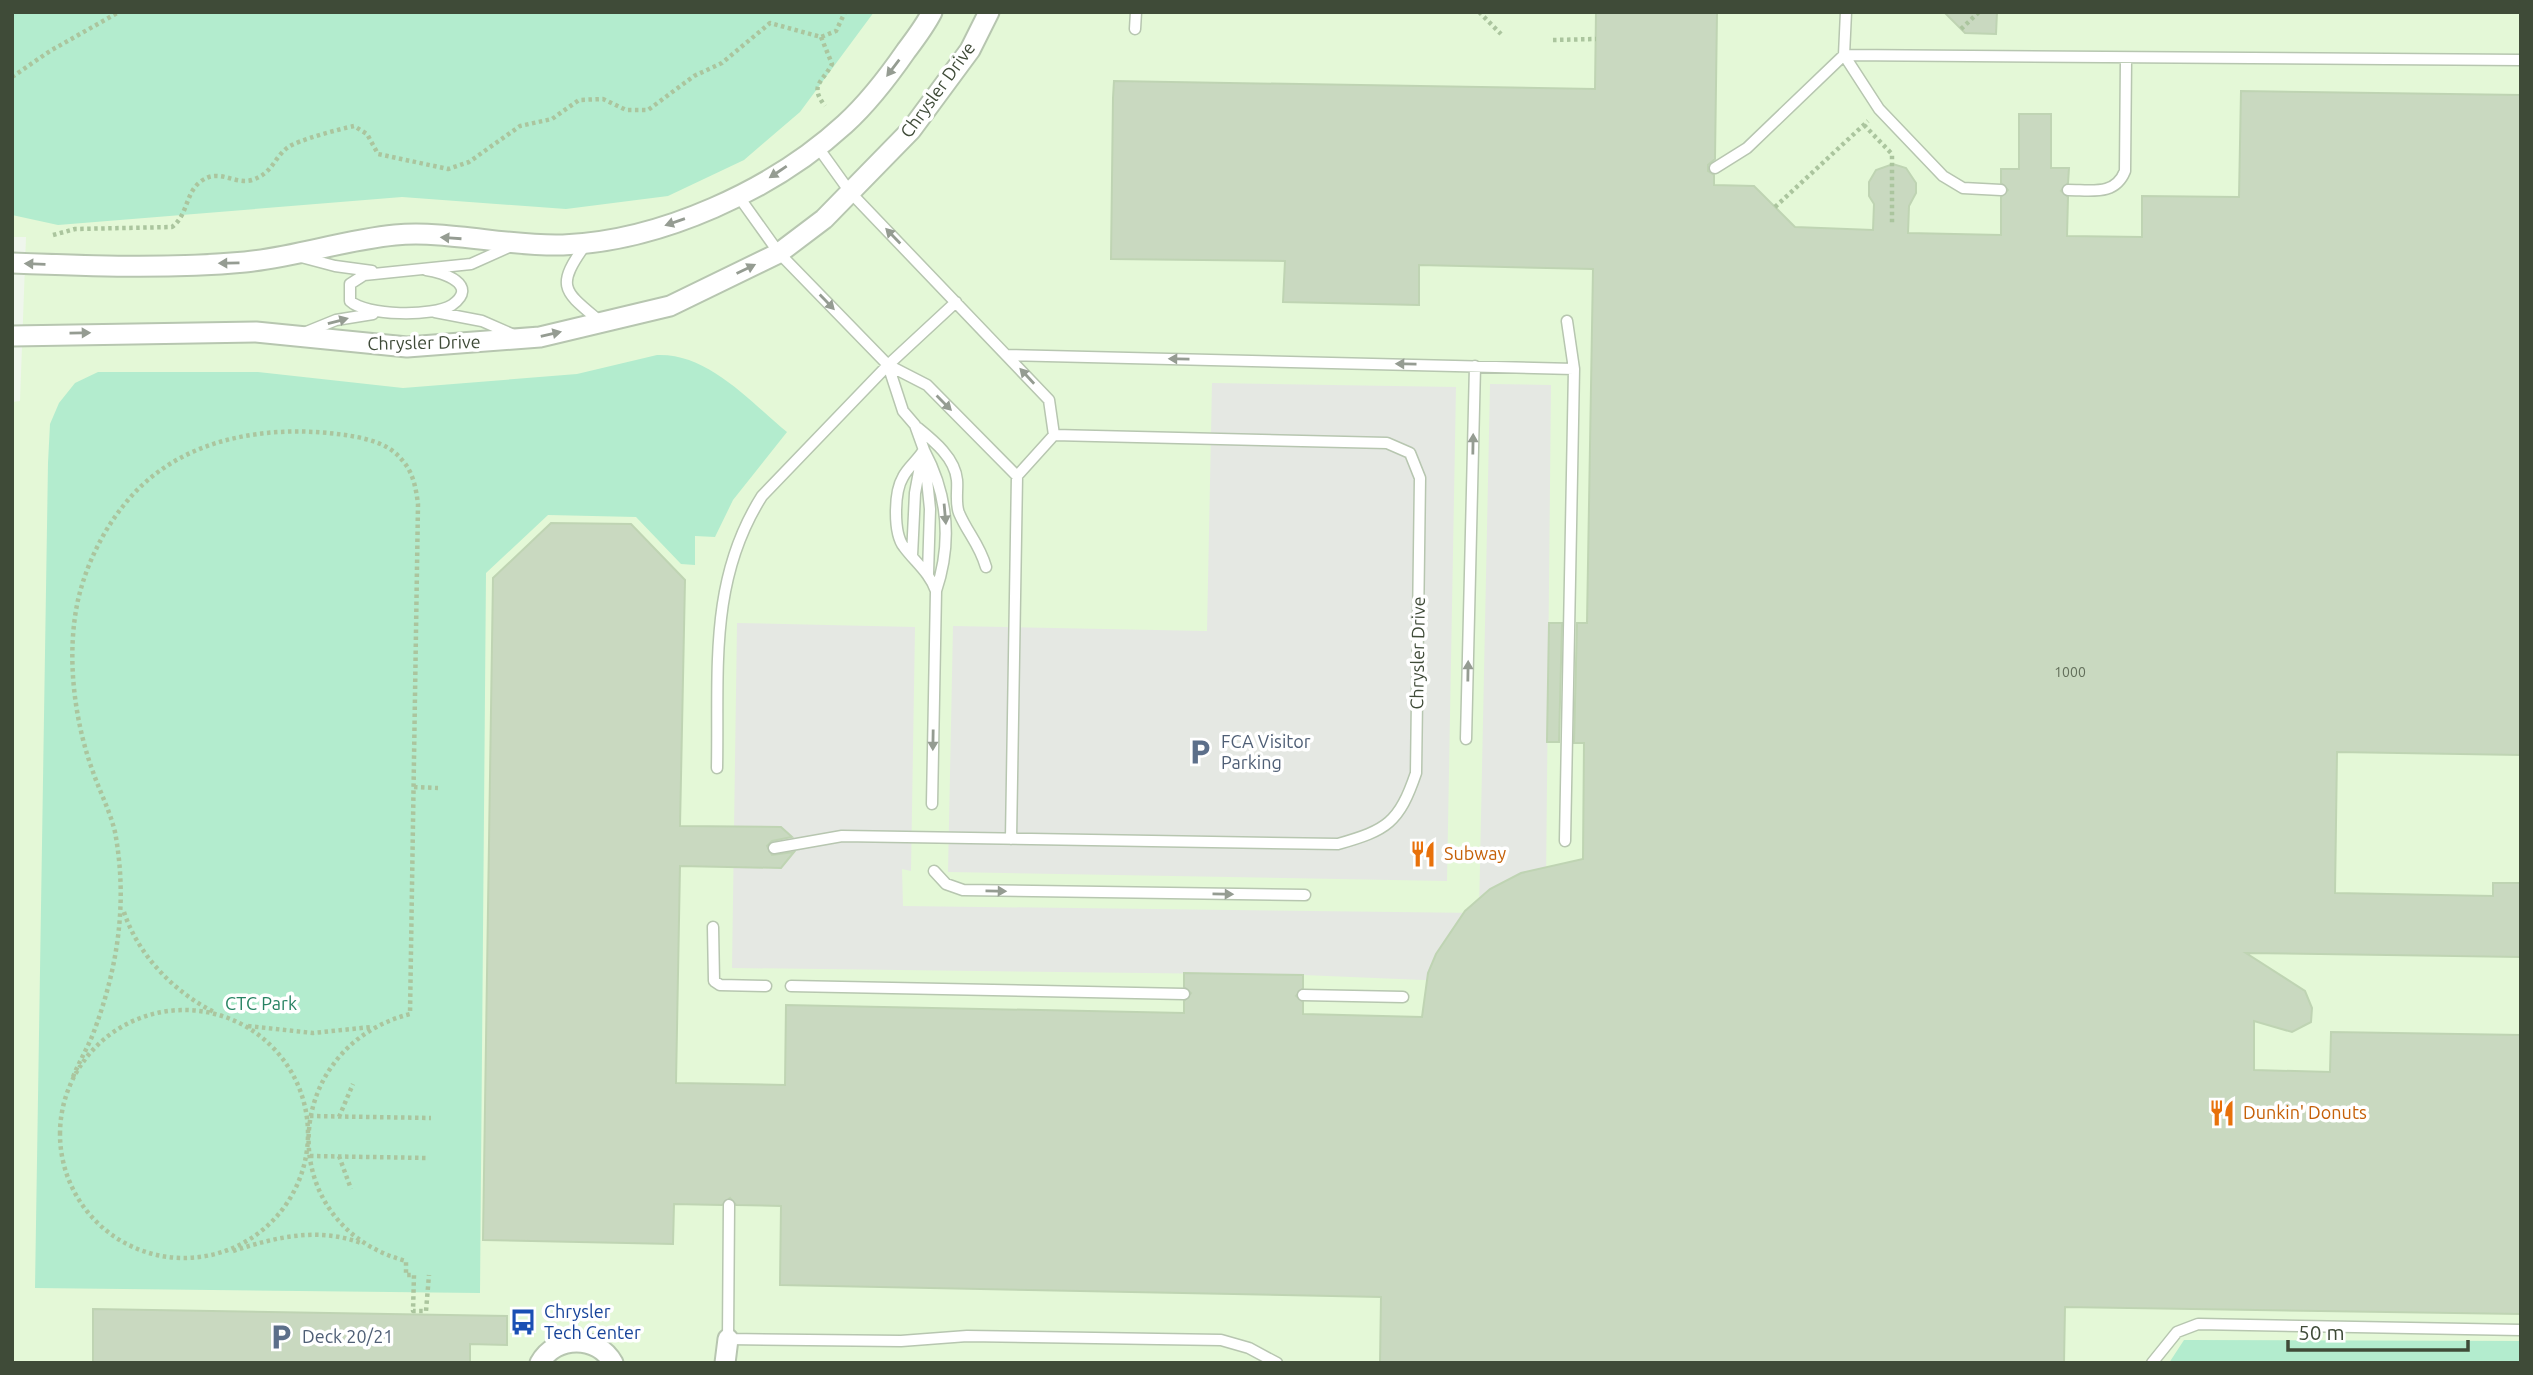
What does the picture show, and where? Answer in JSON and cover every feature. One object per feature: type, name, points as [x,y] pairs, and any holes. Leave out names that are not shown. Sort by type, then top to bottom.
[{"type":"street","points":[[12,263],[229,263],[297,256],[351,241],[399,235],[514,244],[586,243],[623,237],[676,223],[739,197],[843,126],[890,74],[933,12]]},
{"type":"street","name":"Chrysler Drive","points":[[12,336],[185,331],[256,332],[407,347],[523,339],[670,306],[779,253],[824,219],[911,130],[970,50],[989,12]]},
{"type":"street","points":[[725,1363],[728,1339]]},
{"type":"street","points":[[540,1363],[552,1349],[578,1341],[601,1349],[613,1363]]},
{"type":"lane","points":[[1135,29],[1136,12]]},
{"type":"lane","points":[[1846,12],[1844,54],[1880,109],[1943,176],[1963,188],[2001,190]]},
{"type":"lane","points":[[1714,168],[1747,148],[1844,54],[2126,59],[2249,56],[2521,60]]},
{"type":"lane","points":[[2068,191],[2109,190],[2120,183],[2125,171],[2126,59]]},
{"type":"lane","points":[[817,146],[850,192],[1049,400],[1054,435],[1017,476],[1011,839]]},
{"type":"lane","points":[[739,197],[779,253],[888,365],[927,385],[1017,476]]},
{"type":"lane","points":[[586,243],[566,274],[567,288],[570,295],[602,323]]},
{"type":"lane","points":[[297,256],[335,266],[379,272],[426,270],[471,264],[514,244]]},
{"type":"lane","points":[[297,336],[336,320],[451,305],[458,298],[460,289],[457,280],[450,275],[426,270]]},
{"type":"lane","points":[[379,272],[356,279],[349,293],[350,301],[357,307],[381,313]]},
{"type":"lane","points":[[718,768],[720,616],[735,544],[762,496],[888,365],[956,302]]},
{"type":"lane","points":[[427,310],[482,321],[523,339]]},
{"type":"lane","points":[[1565,841],[1574,369],[1567,321]]},
{"type":"lane","points":[[1007,355],[1574,369]]},
{"type":"lane","points":[[888,365],[903,411],[939,446],[951,463],[957,477],[958,511],[980,544],[986,567]]},
{"type":"lane","points":[[1466,739],[1475,366]]},
{"type":"lane","points":[[915,425],[937,475],[946,526],[945,566],[936,591],[932,804]]},
{"type":"lane","name":"Chrysler Drive","points":[[774,848],[842,836],[1338,844],[1379,832],[1405,804],[1416,773],[1420,478],[1410,453],[1387,443],[1054,435]]},
{"type":"lane","points":[[924,450],[903,477],[898,490],[897,532],[912,556],[928,574],[936,591]]},
{"type":"lane","points":[[912,556],[915,493],[924,450]]},
{"type":"lane","points":[[924,450],[930,509],[928,574]]},
{"type":"lane","points":[[934,871],[946,884],[963,890],[1305,895]]},
{"type":"lane","points":[[713,927],[714,981],[720,985],[765,986]]},
{"type":"lane","points":[[791,986],[1184,994]]},
{"type":"lane","points":[[1303,995],[1403,997]]},
{"type":"lane","points":[[729,1205],[728,1339],[901,1341],[967,1336],[1221,1340],[1250,1348],[1277,1363]]},
{"type":"lane","points":[[2152,1363],[2176,1332],[2198,1324],[2521,1330]]},
{"type":"path","points":[[12,77],[50,51],[119,12]]},
{"type":"path","points":[[53,235],[75,229],[172,227],[181,220],[192,190],[209,176],[220,175],[249,181],[269,171],[286,149],[296,143],[354,126],[367,134],[378,154],[436,168],[459,167],[520,126],[544,124],[579,100],[603,99],[626,110],[648,110],[694,76],[722,63],[770,23],[821,37],[836,30],[845,12]]},
{"type":"path","points":[[1479,12],[1501,34]]},
{"type":"path","points":[[1961,29],[1979,12]]},
{"type":"path","points":[[821,37],[832,64],[816,88],[816,94],[825,106]]},
{"type":"path","points":[[1553,40],[1596,40]]},
{"type":"path","points":[[1775,207],[1866,123],[1892,154],[1892,224]]},
{"type":"path","points":[[73,1077],[98,1044],[139,1018],[187,1010],[211,1013],[234,1021],[255,1028],[301,1032],[354,1031],[410,1014],[418,504],[414,481],[403,460],[374,442],[318,431],[273,432],[204,447],[160,470],[129,498],[101,541],[78,600],[73,669],[78,713],[92,771],[113,824],[128,923],[157,967],[189,997],[234,1021],[265,1040],[289,1067],[303,1100],[314,1177],[327,1205],[346,1228],[371,1247]]},
{"type":"path","points":[[414,787],[438,788]]},
{"type":"path","points":[[122,897],[121,930],[111,974],[92,1035],[62,1105],[59,1142],[65,1174],[85,1211],[108,1233],[145,1252],[176,1258],[208,1256],[273,1239],[306,1235],[344,1237],[407,1261],[406,1275],[414,1275],[413,1311],[426,1311],[429,1275]]},
{"type":"path","points":[[208,1256],[247,1241],[279,1213],[300,1177],[310,1116],[319,1088],[334,1062],[355,1040],[380,1024]]},
{"type":"path","points":[[340,1117],[353,1084]]},
{"type":"path","points":[[310,1116],[431,1118]]},
{"type":"path","points":[[310,1156],[429,1158]]},
{"type":"path","points":[[339,1156],[351,1189]]},
{"type":"shaded area","points":[[12,12],[2521,12],[2521,1363],[12,1363],[12,402],[20,401],[26,237],[12,237]]},
{"type":"shaded area","name":"FCA Visitor Parking","points":[[1212,383],[1456,387],[1447,881],[948,872],[953,626],[1207,631]]},
{"type":"shaded area","points":[[1490,384],[1551,385],[1545,985],[1303,975],[732,968],[737,623],[915,627],[911,871],[902,869],[903,906],[1479,913]]},
{"type":"green space","points":[[12,12],[874,12],[800,112],[744,160],[668,196],[566,209],[402,197],[58,225],[12,215]]},
{"type":"green space","name":"CTC Park","points":[[657,355],[694,362],[711,371],[787,432],[733,500],[715,537],[695,536],[695,565],[681,564],[636,517],[548,515],[486,573],[480,1293],[35,1288],[48,463],[50,424],[59,403],[75,383],[98,372],[258,372],[403,388],[577,374]]},
{"type":"green space","points":[[2184,1340],[2521,1341],[2521,1363],[2169,1363]]},
{"type":"building","points":[[1596,12],[1717,12],[1715,159],[1708,165],[1708,171],[1714,175],[1714,185],[1754,186],[1795,227],[1873,230],[1874,204],[1869,196],[1869,182],[1876,170],[1893,164],[1906,168],[1916,183],[1916,193],[1909,206],[1908,233],[2001,235],[2001,197],[2008,190],[2001,183],[2001,169],[2019,169],[2019,114],[2051,114],[2051,168],[2069,168],[2068,183],[2061,191],[2068,197],[2067,236],[2142,237],[2142,196],[2239,197],[2241,91],[2521,95],[2521,755],[2337,752],[2335,893],[2493,896],[2493,883],[2521,883],[2521,957],[2246,953],[2305,991],[2312,1008],[2311,1022],[2292,1032],[2254,1021],[2254,1070],[2330,1072],[2331,1032],[2521,1035],[2521,1314],[2065,1307],[2064,1363],[1380,1363],[1381,1297],[780,1285],[781,1206],[736,1205],[730,1198],[722,1205],[674,1204],[673,1244],[483,1240],[493,578],[551,523],[631,524],[685,580],[680,826],[781,827],[792,837],[772,841],[767,846],[772,855],[794,852],[781,868],[680,866],[676,1083],[785,1085],[786,1005],[1184,1013],[1184,1001],[1191,993],[1184,987],[1184,973],[1303,975],[1303,988],[1296,996],[1303,1002],[1303,1014],[1422,1017],[1428,973],[1436,954],[1465,911],[1490,889],[1521,873],[1583,859],[1584,743],[1574,743],[1577,623],[1587,623],[1593,269],[1419,265],[1419,305],[1283,302],[1285,261],[1111,259],[1113,98],[1114,81],[1595,89]]},
{"type":"building","points":[[1944,12],[1997,12],[1996,34],[1965,33]]},
{"type":"building","points":[[1549,623],[1562,623],[1559,742],[1547,742]]},
{"type":"building","name":"Deck 20/21","points":[[93,1309],[507,1316],[507,1345],[470,1344],[470,1363],[93,1363]]},
{"type":"place","name":"FCA Visitor Parking","points":[[1200,752]]},
{"type":"place","name":"Subway","points":[[1423,854]]},
{"type":"place","name":"Dunkin' Donuts","points":[[2222,1113]]},
{"type":"place","name":"Chrysler Tech Center","points":[[523,1322]]},
{"type":"place","name":"Deck 20/21","points":[[281,1337]]}]
